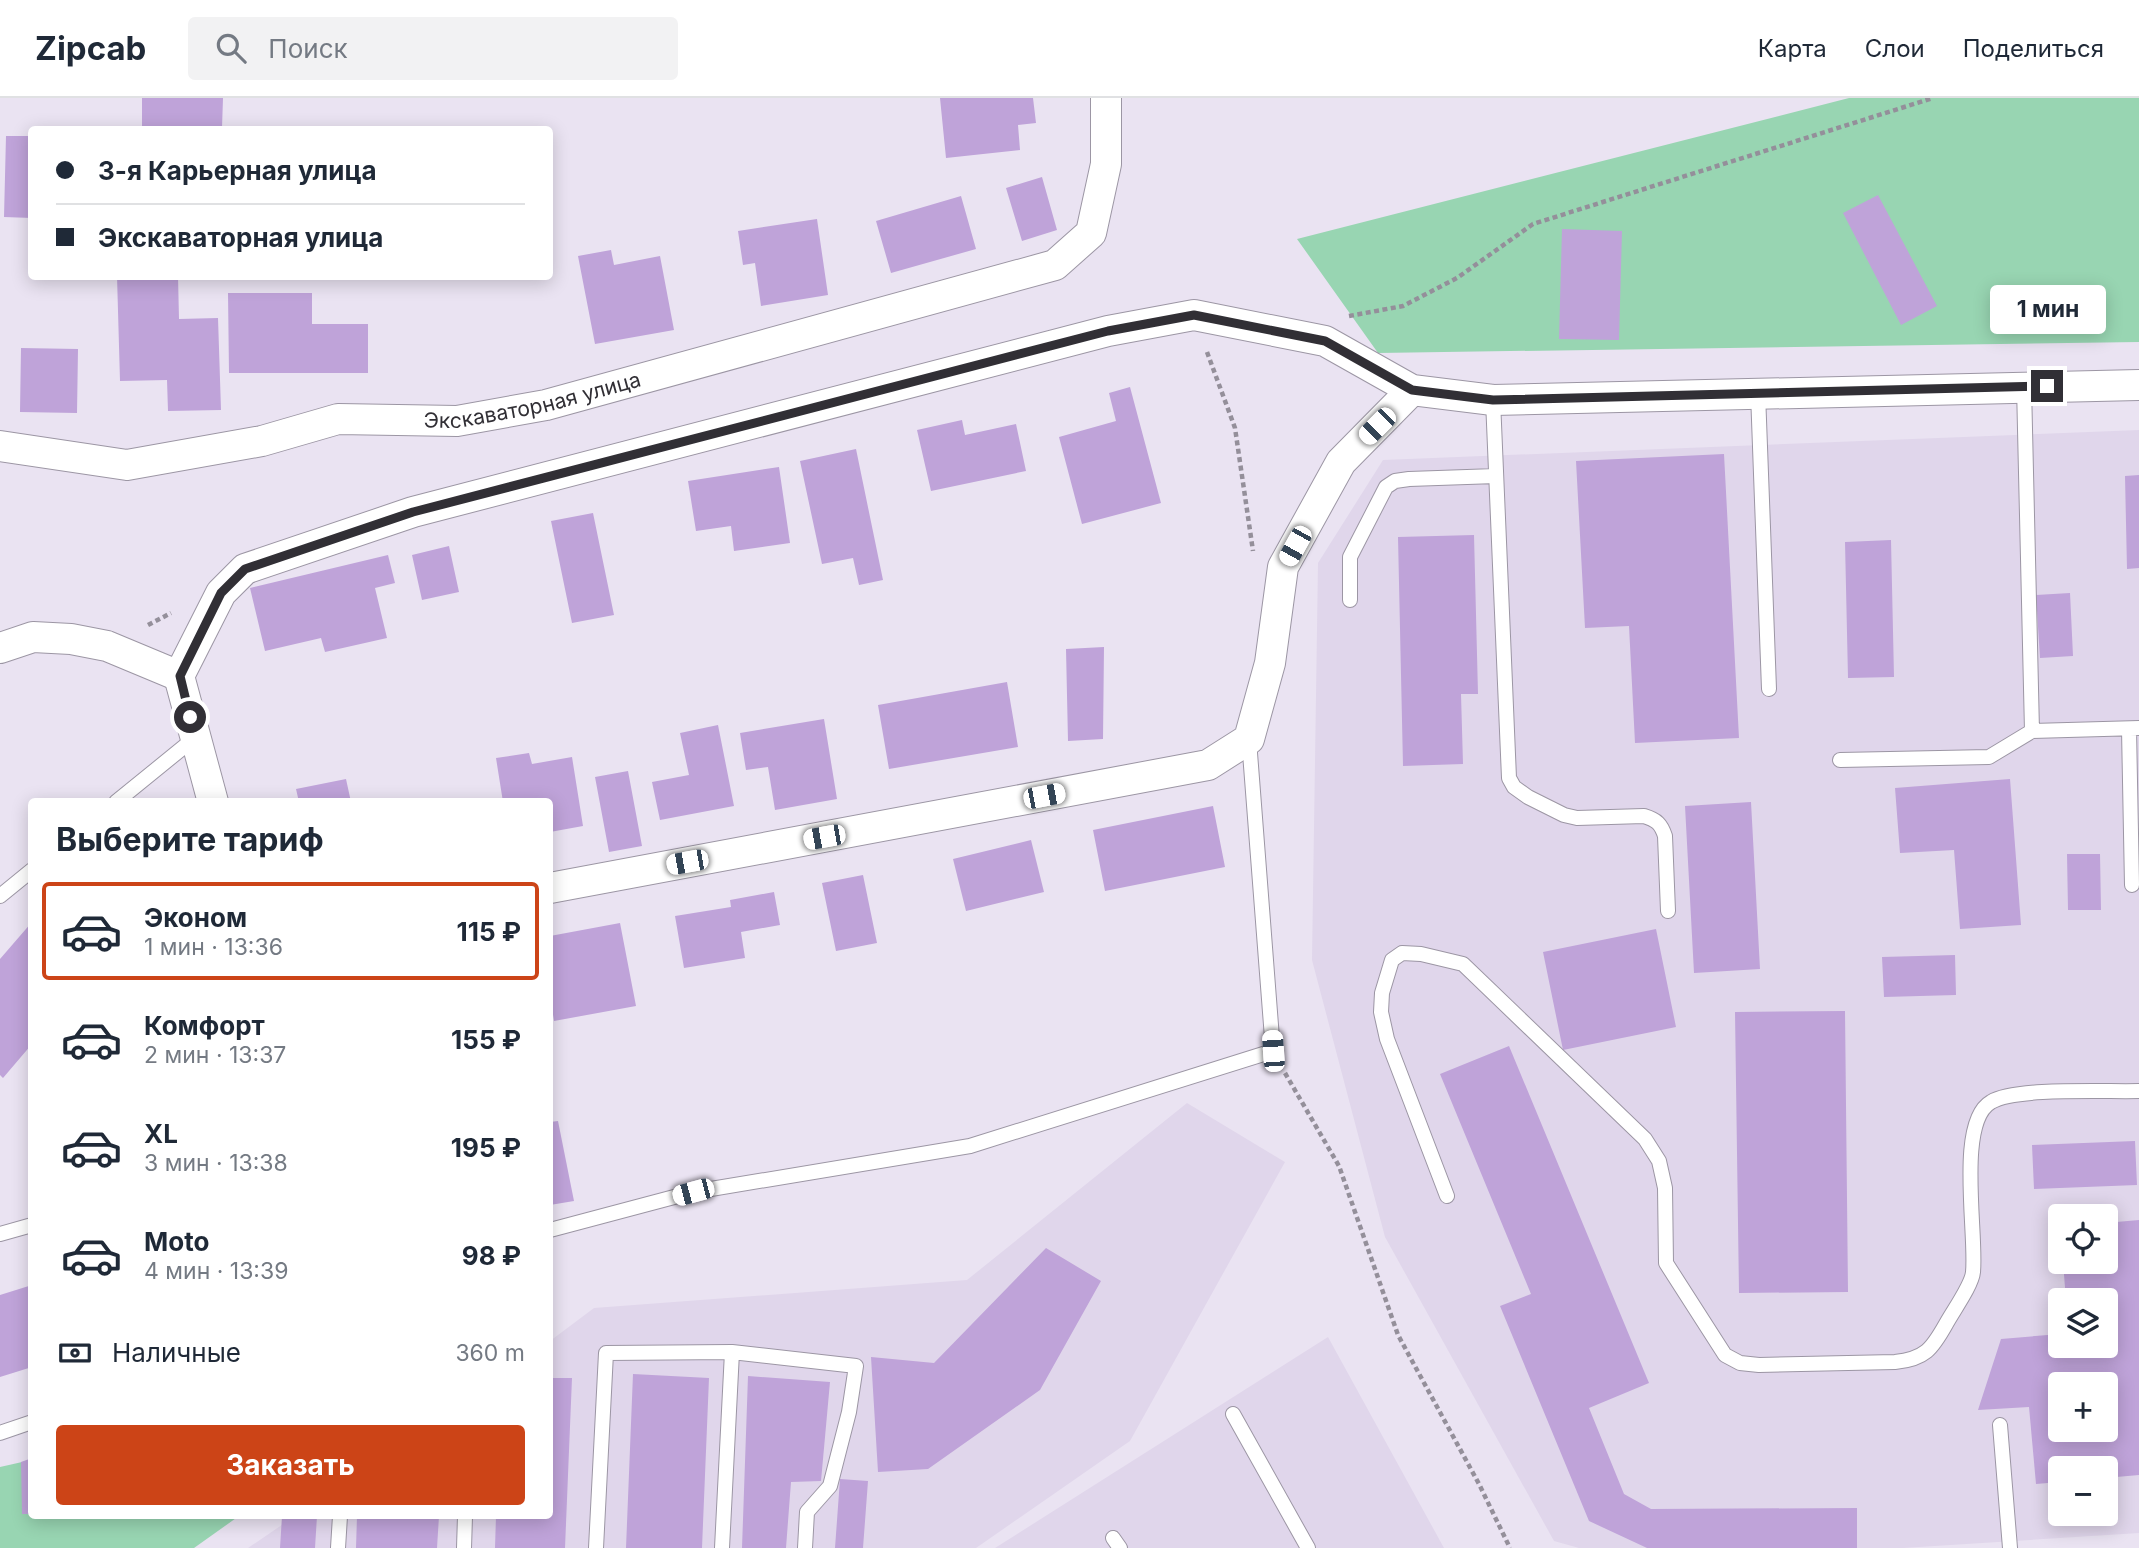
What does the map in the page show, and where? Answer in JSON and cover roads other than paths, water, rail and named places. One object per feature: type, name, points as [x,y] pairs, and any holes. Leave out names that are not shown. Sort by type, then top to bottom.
[{"type":"street","name":"Экскаваторная улица","points":[[0,446],[127,465],[262,441],[338,419],[457,421],[546,405],[1055,265],[1091,233],[1106,164],[1106,98]]},
{"type":"street","points":[[212,798],[180,676],[221,593],[245,569],[413,512],[1108,331],[1194,315],[1325,341],[1412,390],[1493,400],[2139,385]]},
{"type":"street","points":[[553,887],[1208,765],[1249,739],[1270,663],[1283,567],[1341,462],[1412,390]]},
{"type":"street","points":[[0,648],[33,637],[71,639],[107,646],[180,676]]},
{"type":"lane","points":[[2024,386],[2032,731]]},
{"type":"lane","points":[[1758,393],[1769,689]]},
{"type":"lane","points":[[1493,400],[1509,778],[1514,787],[1528,797],[1564,815],[1577,818],[1644,816],[1654,819],[1662,826],[1665,836],[1668,911]]},
{"type":"lane","points":[[1350,600],[1350,557],[1386,487],[1395,481],[1409,479],[1496,476]]},
{"type":"lane","points":[[1840,760],[1989,757],[2032,731],[2134,729],[2132,885]]},
{"type":"lane","points":[[121,798],[196,737]]},
{"type":"lane","points":[[553,1229],[693,1192],[970,1146],[1273,1051],[1249,739]]},
{"type":"lane","points":[[0,896],[28,873]]},
{"type":"lane","points":[[1447,1195],[1387,1039],[1381,1012],[1382,993],[1392,960],[1402,953],[1421,954],[1463,964],[1645,1139],[1659,1161],[1665,1188],[1666,1263],[1713,1339],[1725,1354],[1740,1363],[1759,1365],[1895,1362],[1913,1360],[1928,1352],[1973,1275],[1970,1144],[1976,1119],[1989,1102],[2011,1094],[2139,1091]]},
{"type":"lane","points":[[0,1234],[28,1226]]},
{"type":"lane","points":[[722,1548],[732,1352]]},
{"type":"lane","points":[[596,1548],[606,1353],[732,1352],[856,1366],[849,1412],[830,1486],[807,1512],[805,1548]]},
{"type":"lane","points":[[1233,1414],[1308,1548]]},
{"type":"lane","points":[[0,1433],[28,1423]]},
{"type":"lane","points":[[2000,1425],[2010,1548]]},
{"type":"lane","points":[[338,1548],[340,1519]]},
{"type":"lane","points":[[464,1548],[465,1519]]}]
